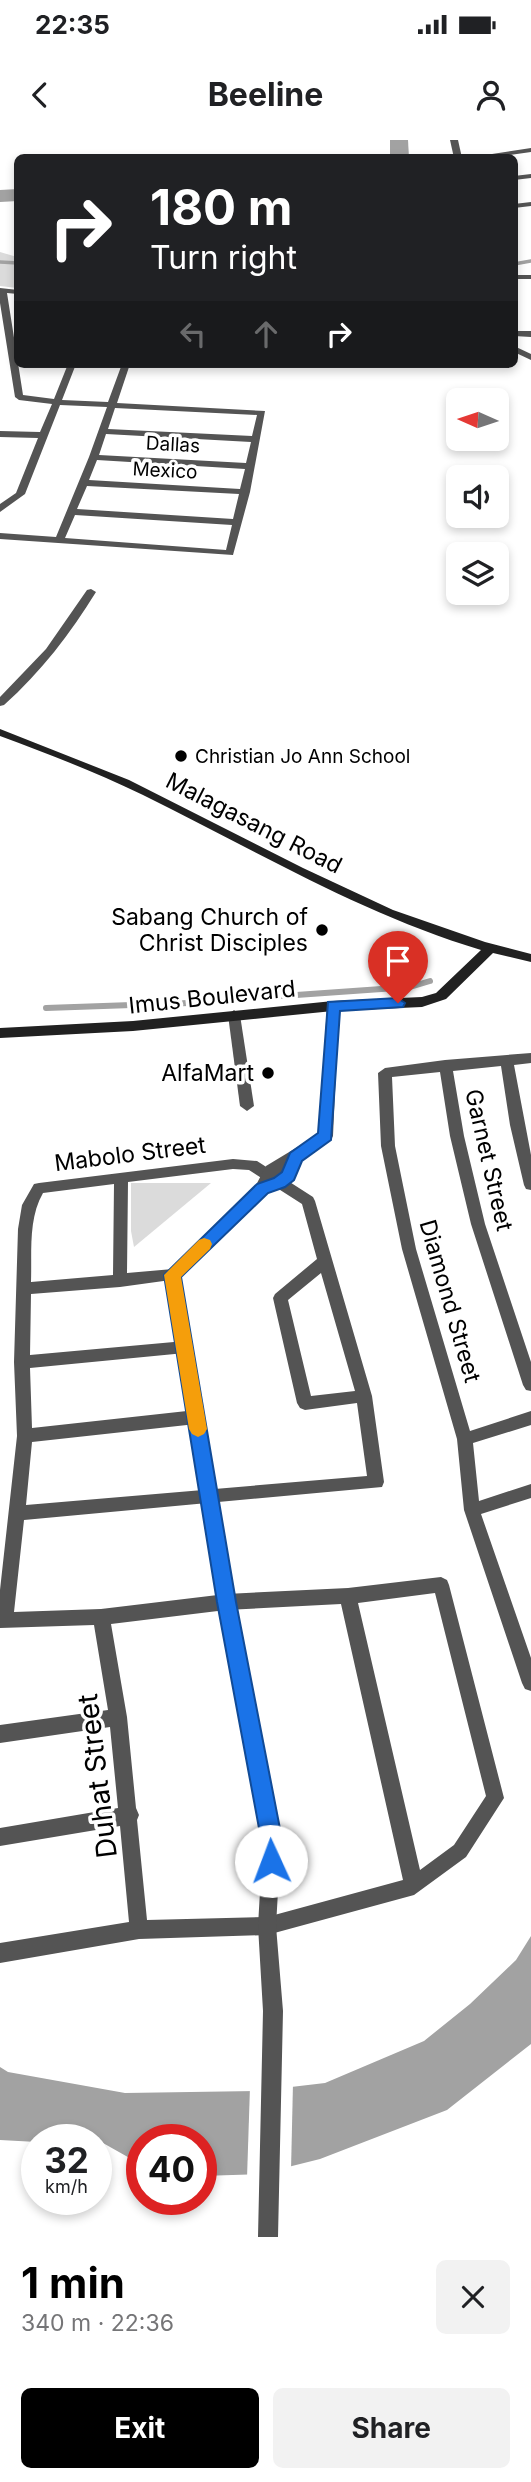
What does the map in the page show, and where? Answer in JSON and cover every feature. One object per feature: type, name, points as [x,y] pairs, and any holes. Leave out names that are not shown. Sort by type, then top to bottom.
[{"type":"main road","name":"Malagasang Road","points":[[0,732],[140,788],[344,893],[491,948],[531,958]]},
{"type":"main road","name":"Imus Boulevard","points":[[0,1033],[133,1026],[333,1006],[433,1000],[491,948]]},
{"type":"street","points":[[500,154],[531,150]]},
{"type":"street","points":[[2,290],[13,346]]},
{"type":"street","points":[[0,536],[230,553],[262,413],[57,402],[19,397],[16,368]]},
{"type":"street","points":[[0,509],[20,494],[70,368]]},
{"type":"street","points":[[60,541],[94,457],[124,368]]},
{"type":"street","points":[[102,431],[255,439]]},
{"type":"street","points":[[0,434],[44,435]]},
{"type":"street","name":"Dallas","points":[[94,457],[250,466]]},
{"type":"street","name":"Mexico","points":[[84,483],[245,492]]},
{"type":"street","points":[[72,512],[237,522]]},
{"type":"street","points":[[0,703],[31,673],[63,635],[91,592]]},
{"type":"street","points":[[24,1289],[173,1275],[264,1181],[275,1166],[296,1157],[326,1136],[333,1006]]},
{"type":"street","points":[[234,1015],[247,1106]]},
{"type":"street","name":"Diamond Street","points":[[529,1669],[472,1510],[465,1439],[409,1249],[388,1146],[385,1073],[531,1058]]},
{"type":"street","points":[[507,1059],[514,1109],[531,1185]]},
{"type":"street","name":"Garnet Street","points":[[444,1065],[457,1136],[478,1224],[531,1385]]},
{"type":"street","points":[[514,1109],[531,1107]]},
{"type":"street","points":[[280,1183],[289,1176],[296,1157]]},
{"type":"street","name":"Mabolo Street","points":[[2,1620],[25,1436],[22,1362],[29,1205],[39,1188],[233,1164],[252,1165],[264,1181],[280,1183],[308,1201],[364,1396],[376,1482],[210,1498]]},
{"type":"street","points":[[120,1281],[121,1177]]},
{"type":"street","points":[[324,1262],[279,1298],[305,1403],[364,1396]]},
{"type":"street","points":[[173,1275],[226,1602],[272,1839],[267,1926],[273,2011],[268,2236]]},
{"type":"street","points":[[22,1362],[185,1347]]},
{"type":"street","points":[[25,1436],[196,1418]]},
{"type":"street","points":[[465,1439],[531,1418]]},
{"type":"street","points":[[472,1510],[531,1491]]},
{"type":"street","points":[[16,1513],[210,1498]]},
{"type":"street","points":[[0,1953],[139,1930],[267,1926],[414,1886],[460,1851],[495,1798],[440,1585],[348,1596],[226,1602],[101,1617],[2,1620]]},
{"type":"street","points":[[348,1596],[414,1886]]},
{"type":"street","name":"Duhat Street","points":[[101,1617],[118,1717],[130,1815],[139,1930]]},
{"type":"street","points":[[0,1734],[118,1717]]},
{"type":"street","points":[[0,1837],[130,1815]]},
{"type":"shaded area","points":[[0,252],[14,256],[14,288],[0,286]]},
{"type":"shaded area","points":[[131,1183],[211,1183],[134,1247],[131,1231]]},
{"type":"shaded area","points":[[531,1936],[531,2044],[447,2110],[320,2159],[260,2174],[217,2175],[217,2124],[126,2124],[126,2156],[112,2148],[112,2124],[21,2124],[21,2141],[0,2140],[0,2067],[8,2072],[125,2093],[257,2091],[325,2083],[424,2041],[470,2004],[516,1960]]},
{"type":"pier","points":[[293,2083],[291,2170],[247,2178],[250,2087]]},
{"type":"waterway","points":[[399,140],[400,154]]},
{"type":"waterway","points":[[0,196],[14,195]]},
{"type":"waterway","points":[[518,263],[531,261]]},
{"type":"waterway","points":[[0,262],[14,263]]},
{"type":"waterway","points":[[282,996],[410,987],[430,981]]},
{"type":"waterway","points":[[46,1008],[189,1003]]},
{"type":"slow traffic","points":[[198,1429],[173,1275],[204,1244]]},
{"type":"place","name":"Christian Jo Ann School","points":[[181,756]]},
{"type":"place","name":"Sabang Church of Christ Disciples","points":[[322,930]]},
{"type":"place","name":"AlfaMart","points":[[268,1073]]},
{"type":"route","points":[[271,1861],[272,1839],[226,1602],[173,1275],[262,1188],[280,1183],[289,1176],[296,1157],[326,1136],[333,1006],[398,1003]]}]
